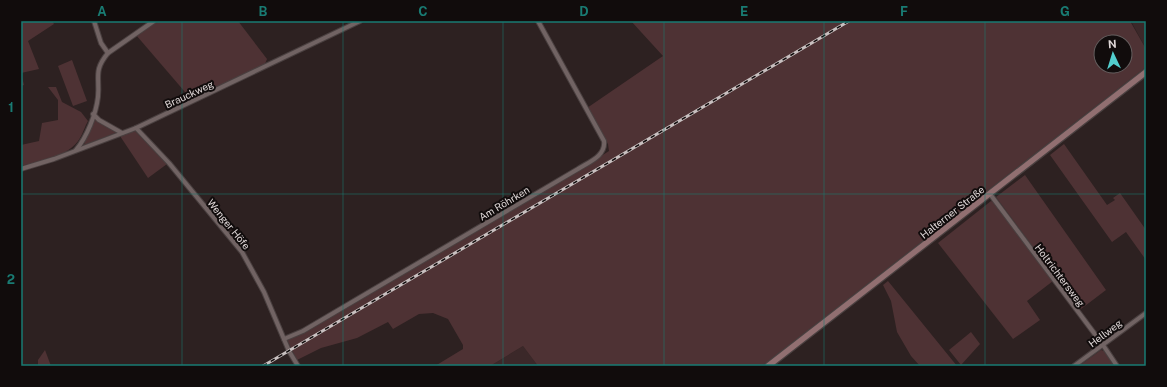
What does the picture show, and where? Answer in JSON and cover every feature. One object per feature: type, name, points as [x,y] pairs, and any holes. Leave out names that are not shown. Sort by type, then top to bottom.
[{"type":"main road","name":"Halterner Straße","points":[[768,366],[1146,72]]},
{"type":"street","points":[[94,21],[101,43],[108,53]]},
{"type":"street","points":[[76,150],[86,136],[93,114],[98,96],[97,72],[101,62],[108,53],[154,21]]},
{"type":"street","name":"Brauckweg","points":[[21,169],[54,159],[136,128],[360,21]]},
{"type":"street","name":"Am Röhrken","points":[[284,339],[303,331],[578,169],[599,156],[603,151],[604,141],[538,21]]},
{"type":"street","points":[[93,114],[99,120],[122,133]]},
{"type":"street","name":"Wenger Höfe","points":[[136,128],[169,163],[242,252],[264,292],[284,339],[298,366]]},
{"type":"street","name":"Holtrichtersweg","points":[[990,194],[1103,345],[1116,366]]},
{"type":"street","name":"Hellweg","points":[[1074,366],[1146,313]]},
{"type":"shaded area","points":[[21,21],[52,21],[54,24],[28,41],[39,69],[21,73]]},
{"type":"shaded area","points":[[159,21],[238,21],[267,59],[265,64],[191,99],[136,35]]},
{"type":"shaded area","points":[[631,21],[1130,21],[1146,49],[1146,67],[762,366],[538,366],[523,346],[490,366],[435,366],[463,349],[463,345],[448,319],[433,313],[419,314],[393,329],[388,322],[357,338],[321,348],[297,360],[287,340],[288,338],[579,170],[609,151],[608,144],[587,108],[663,56]]},
{"type":"shaded area","points":[[1131,21],[1146,21],[1146,49]]},
{"type":"shaded area","points":[[72,60],[87,101],[73,106],[58,66]]},
{"type":"shaded area","points":[[21,73],[24,85],[21,86]]},
{"type":"shaded area","points":[[48,87],[56,87],[62,102],[81,112],[88,121],[80,138],[69,150],[45,160],[21,166],[21,145],[39,141],[42,123],[58,120],[58,100]]},
{"type":"shaded area","points":[[93,116],[118,132],[84,145]]},
{"type":"shaded area","points":[[135,131],[167,164],[148,178],[120,136]]},
{"type":"shaded area","points":[[1064,144],[1107,205],[1115,200],[1113,198],[1120,193],[1146,230],[1146,260],[1126,232],[1112,242],[1050,155]]},
{"type":"shaded area","points":[[1025,175],[1106,290],[1081,309],[1071,296],[1070,297],[996,197]]},
{"type":"shaded area","points":[[991,201],[994,202],[1053,281],[1027,301],[1040,320],[1013,339],[938,243]]},
{"type":"shaded area","points":[[888,281],[957,366],[920,366],[911,356],[897,332],[891,301],[883,285]]},
{"type":"shaded area","points":[[971,332],[980,344],[961,365],[949,350]]},
{"type":"shaded area","points":[[523,346],[538,366],[490,366]]},
{"type":"shaded area","points":[[45,350],[51,366],[38,366],[38,360]]},
{"type":"shaded area","points":[[1101,350],[1104,351],[1114,366],[1079,366]]},
{"type":"railway","points":[[263,366],[849,21]]}]
